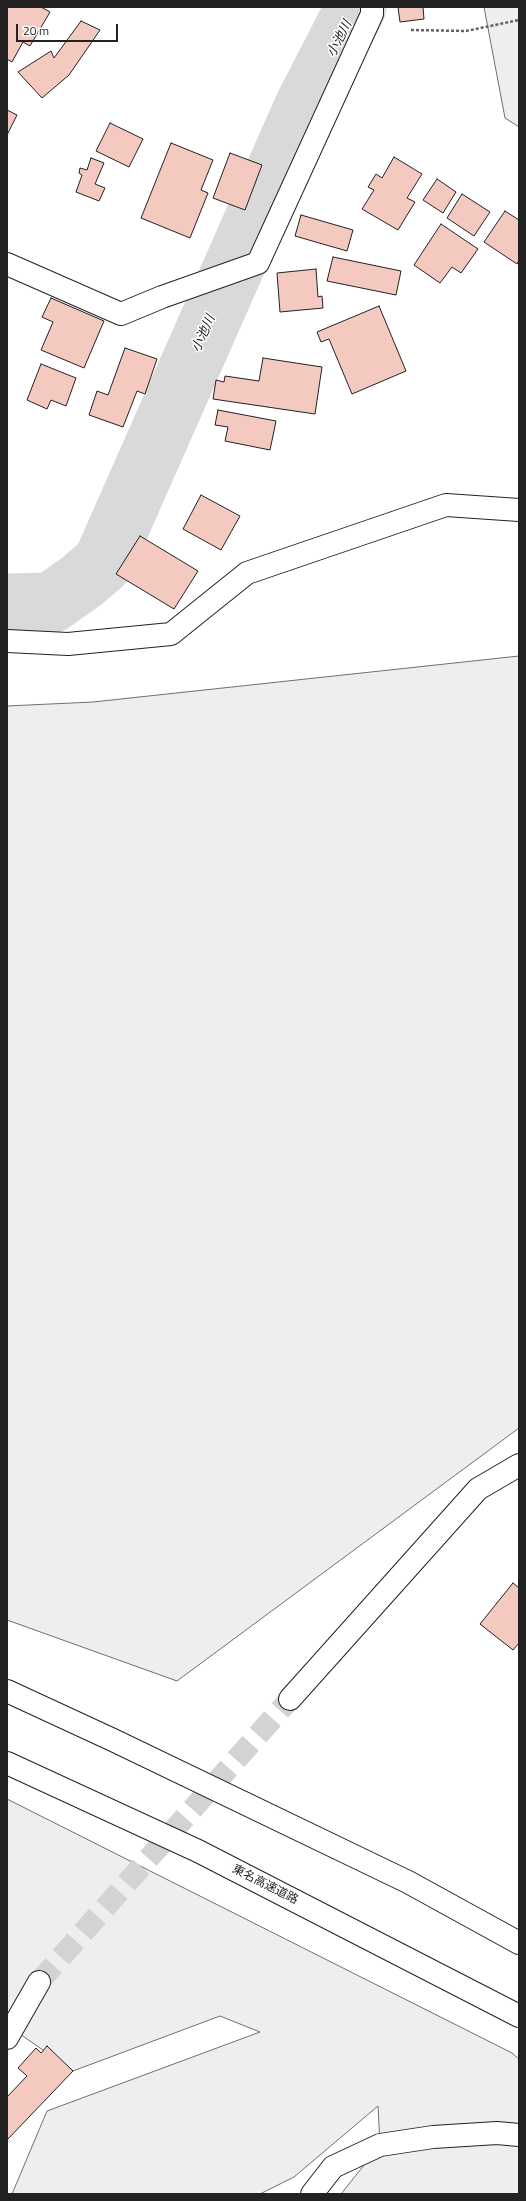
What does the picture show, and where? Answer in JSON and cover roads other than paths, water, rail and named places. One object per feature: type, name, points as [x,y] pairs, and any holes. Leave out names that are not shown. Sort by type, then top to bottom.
[{"type":"main road","points":[[7,264],[121,314],[162,297],[258,263],[372,11]]},
{"type":"main road","points":[[7,641],[68,644],[171,634],[247,573],[446,505],[519,510]]},
{"type":"main road","points":[[290,1699],[478,1489],[519,1465]]},
{"type":"main road","points":[[7,1691],[408,1882],[519,1943]]},
{"type":"main road","name":"東名高速道路","points":[[7,1763],[198,1851],[519,2016]]},
{"type":"main road","points":[[9,2030],[39,1982]]},
{"type":"main road","points":[[312,2194],[333,2167],[380,2145],[433,2137],[496,2133],[519,2135]]},
{"type":"waterway","name":"小池川","points":[[7,604],[51,603],[82,581],[103,563],[305,106],[356,7]]},
{"type":"tunnel","points":[[39,1982],[290,1699]]}]
